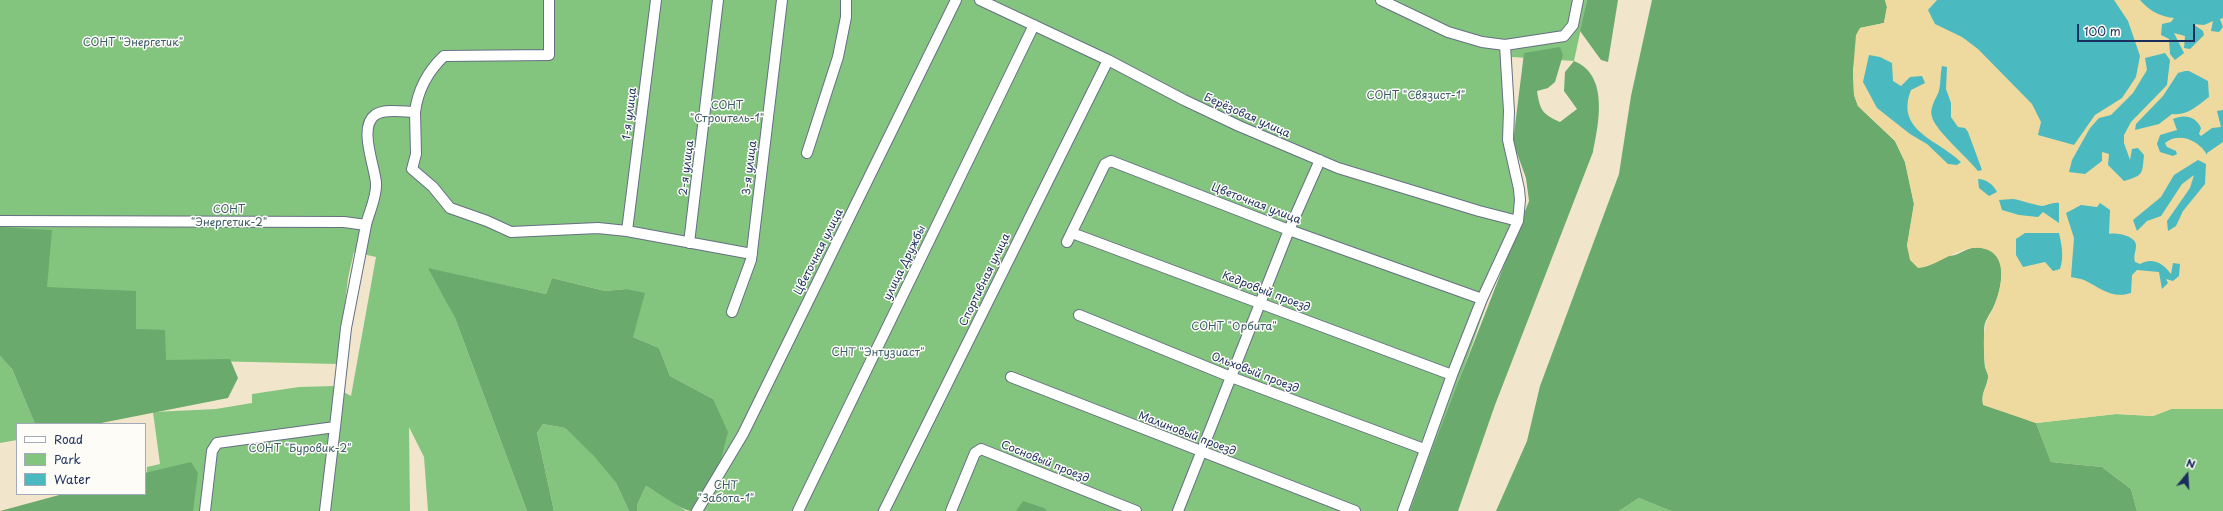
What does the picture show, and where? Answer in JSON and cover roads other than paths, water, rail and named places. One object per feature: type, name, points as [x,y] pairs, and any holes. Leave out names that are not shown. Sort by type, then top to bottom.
[{"type":"street","points":[[549,0],[549,54],[444,56],[428,75],[419,95],[415,112],[416,154],[412,169],[433,188],[450,208],[487,221],[511,232],[546,232],[585,228],[627,231],[752,254]]},
{"type":"street","name":"1-я улица","points":[[627,231],[656,0]]},
{"type":"street","name":"2-я улица","points":[[689,243],[718,0]]},
{"type":"street","name":"3-я улица","points":[[732,312],[752,254],[782,0]]},
{"type":"street","points":[[807,153],[838,57],[846,17],[846,0]]},
{"type":"street","name":"Цветочная улица","points":[[697,511],[743,434],[956,0]]},
{"type":"street","name":"Берёзовая улица","points":[[980,0],[1108,60],[1212,113],[1320,160],[1392,185],[1500,217],[1518,220]]},
{"type":"street","points":[[1381,0],[1448,32],[1482,42],[1505,45],[1564,36],[1573,25],[1578,0]]},
{"type":"street","name":"улица Дружбы","points":[[798,511],[1034,25]]},
{"type":"street","points":[[1403,511],[1424,449],[1482,299],[1518,220],[1520,200],[1519,189],[1508,144],[1509,111],[1505,45]]},
{"type":"street","name":"Спортивная улица","points":[[884,511],[1108,60]]},
{"type":"street","points":[[325,511],[346,328],[366,226],[376,191],[376,182],[368,149],[368,135],[371,121],[375,115],[382,112],[415,112]]},
{"type":"street","points":[[1178,511],[1200,452],[1289,230],[1320,160]]},
{"type":"street","name":"Цветочная улица","points":[[1070,237],[1105,164],[1111,161],[1289,230],[1482,299]]},
{"type":"street","points":[[0,221],[344,222],[366,226]]},
{"type":"street","name":"Кедровый проезд","points":[[1070,237],[1261,302],[1452,375]]},
{"type":"street","name":"Ольховый проезд","points":[[1079,314],[1231,377],[1424,449]]},
{"type":"street","name":"Малиновый проезд","points":[[1011,377],[1200,452],[1355,511]]},
{"type":"street","points":[[205,511],[212,451],[217,443],[334,428]]},
{"type":"street","name":"Сосновый проезд","points":[[951,511],[975,453],[981,449],[1136,511]]},
{"type":"water","points":[[1937,0],[2114,0],[2128,21],[2140,56],[2136,77],[2122,98],[2095,115],[2074,145],[2038,135],[2041,122],[2032,104],[1978,49],[1962,37],[1935,24],[1928,10]]},
{"type":"water","points":[[2140,0],[2223,0],[2223,18],[2220,19],[2223,27],[2219,32],[2211,31],[2213,21],[2204,25],[2193,24],[2203,31],[2204,35],[2190,49],[2184,48],[2185,36],[2174,33],[2184,53],[2175,60],[2170,54],[2169,39],[2161,35],[2162,24],[2171,22],[2174,18],[2156,13]]},
{"type":"water","points":[[2165,53],[2170,60],[2167,85],[2131,122],[2124,135],[2124,143],[2130,160],[2132,149],[2138,148],[2144,155],[2141,173],[2124,181],[2108,165],[2109,154],[2102,152],[2102,161],[2085,174],[2069,172],[2072,160],[2090,128],[2099,118],[2111,115],[2133,93],[2147,70],[2145,58]]},
{"type":"water","points":[[1869,55],[1880,57],[1892,63],[1893,81],[1901,86],[1910,77],[1922,76],[1925,83],[1911,90],[1908,104],[1909,115],[1913,125],[1930,140],[1961,162],[1957,165],[1948,164],[1927,144],[1910,134],[1877,108],[1863,82]]},
{"type":"water","points":[[1942,66],[1947,67],[1946,89],[1951,103],[1951,117],[1958,127],[1965,128],[1968,132],[1982,170],[1978,171],[1952,144],[1939,129],[1932,117],[1931,110],[1940,88]]},
{"type":"water","points":[[2189,71],[2208,81],[2209,97],[2187,112],[2172,114],[2159,124],[2135,130],[2136,124],[2163,96],[2178,73]]},
{"type":"water","points":[[2223,110],[2223,142],[2207,153],[2207,155],[2204,150],[2194,142],[2183,138],[2171,139],[2165,143],[2167,147],[2176,151],[2177,154],[2173,156],[2160,152],[2157,144],[2160,135],[2177,130],[2173,119],[2185,116],[2193,119],[2201,128],[2199,134],[2201,136],[2212,128],[2221,127],[2217,111]]},
{"type":"water","points":[[2198,160],[2206,164],[2205,184],[2183,211],[2176,226],[2168,231],[2167,221],[2190,188],[2194,175],[2182,184],[2161,216],[2147,221],[2137,231],[2133,220],[2161,197],[2174,175]]},
{"type":"water","points":[[1978,179],[1989,183],[1997,192],[1989,196],[1979,188]]},
{"type":"water","points":[[2013,199],[2043,206],[2052,203],[2059,203],[2059,223],[2043,212],[2038,217],[2019,215],[2002,210],[1999,200]]},
{"type":"water","points":[[2100,203],[2110,210],[2109,234],[2130,237],[2135,243],[2135,262],[2140,264],[2149,261],[2157,262],[2171,274],[2173,263],[2180,264],[2179,276],[2173,281],[2166,279],[2168,283],[2162,289],[2159,272],[2137,270],[2132,275],[2131,293],[2124,295],[2107,292],[2083,280],[2071,277],[2074,238],[2066,213],[2081,205],[2097,207]]},
{"type":"water","points":[[2025,233],[2059,233],[2062,251],[2060,269],[2053,271],[2045,262],[2023,267],[2016,255],[2016,239]]},
{"type":"park label","name":"СОНТ \"Энергетик\"","points":[[133,43]]},
{"type":"park label","name":"СОНТ \"Связист-1\"","points":[[1416,96]]},
{"type":"park label","name":"СОНТ \"Строитель-1\"","points":[[727,112]]},
{"type":"park label","name":"СОНТ \"Энергетик-2\"","points":[[229,216]]},
{"type":"park label","name":"СОНТ \"Орбита\"","points":[[1234,327]]},
{"type":"park label","name":"СНТ \"Энтузиаст\"","points":[[878,353]]},
{"type":"park label","name":"СОНТ \"Буровик-2\"","points":[[300,449]]},
{"type":"park label","name":"СНТ \"Забота-1\"","points":[[726,492]]}]
